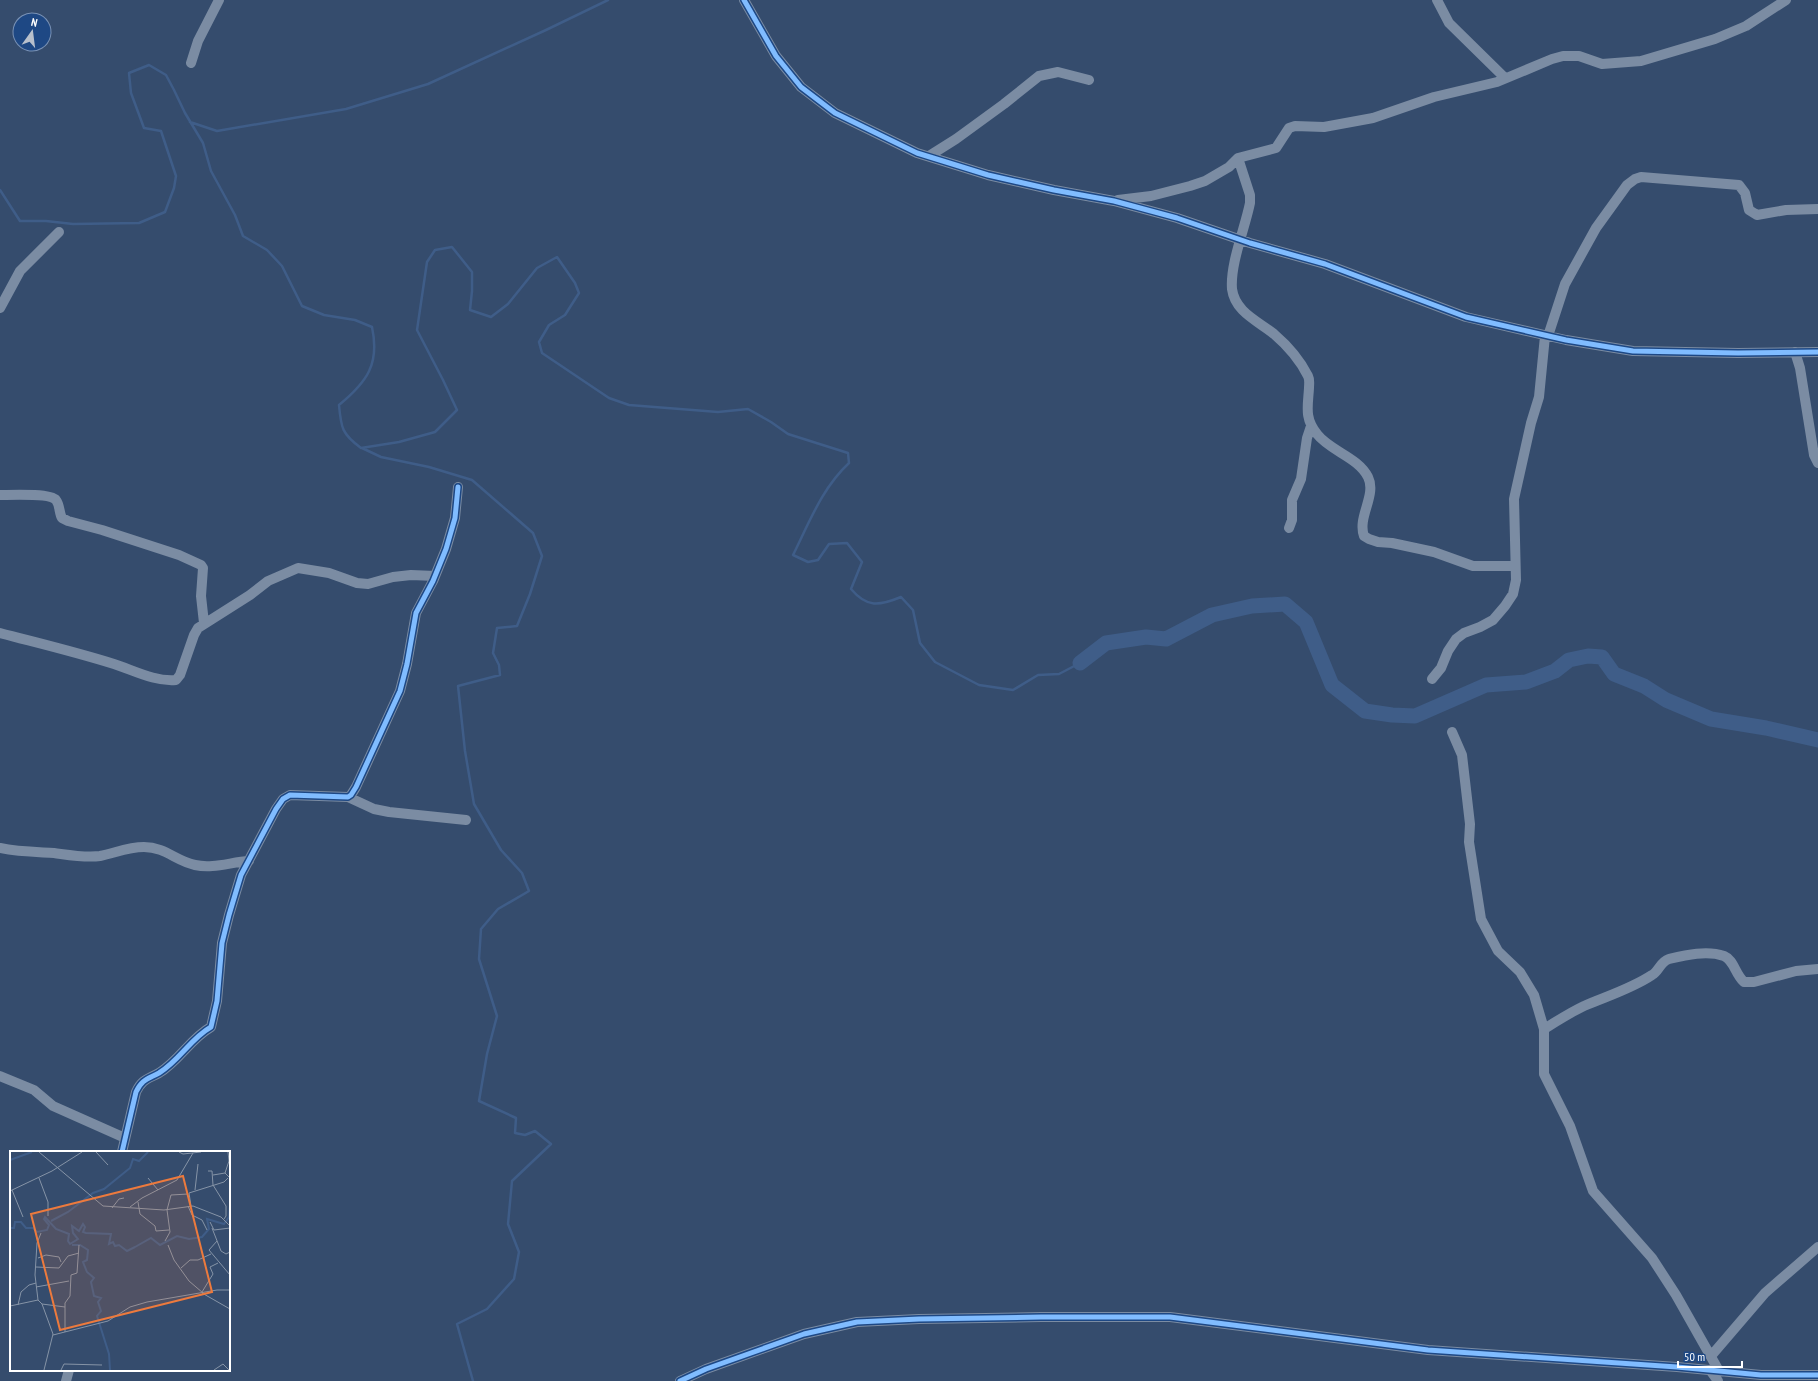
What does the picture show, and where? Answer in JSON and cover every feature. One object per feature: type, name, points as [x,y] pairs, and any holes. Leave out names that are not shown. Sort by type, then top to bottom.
[{"type":"street","points":[[191,63],[198,42],[220,0]]},
{"type":"street","points":[[744,0],[776,56],[801,87],[835,113],[917,153],[988,175],[1054,190],[1114,201],[1177,218],[1240,240],[1325,264],[1466,317],[1546,336],[1633,351],[1738,353],[1818,352]]},
{"type":"street","points":[[1437,0],[1449,23],[1505,78]]},
{"type":"street","points":[[1114,201],[1151,196],[1205,181],[1229,166],[1238,158],[1276,148],[1289,128],[1295,126],[1324,127],[1373,118],[1434,97],[1497,82],[1552,59],[1563,56],[1579,56],[1602,64],[1641,61],[1715,39],[1746,26],[1786,0]]},
{"type":"street","points":[[929,156],[956,139],[1039,76],[1058,72],[1089,80]]},
{"type":"street","points":[[1238,158],[1250,195],[1248,212],[1240,240],[1234,271],[1232,287],[1234,298],[1245,312],[1274,334],[1299,360],[1309,379],[1307,409],[1311,426],[1318,435],[1355,463],[1367,475],[1371,484],[1363,531],[1364,536],[1369,540],[1434,552],[1473,566],[1515,566]]},
{"type":"street","points":[[1432,679],[1440,668],[1448,651],[1456,639],[1464,633],[1493,620],[1506,606],[1513,594],[1516,580],[1514,500],[1531,424],[1539,397],[1546,336],[1565,284],[1580,254],[1596,228],[1627,185],[1635,179],[1641,177],[1739,185],[1745,193],[1749,210],[1757,215],[1786,210],[1818,209]]},
{"type":"street","points":[[0,308],[20,271],[59,232]]},
{"type":"street","points":[[1795,352],[1800,368],[1814,455],[1818,463]]},
{"type":"street","points":[[1290,528],[1292,520],[1292,500],[1301,479],[1306,443],[1311,426]]},
{"type":"street","points":[[348,797],[356,787],[400,691],[407,664],[416,613],[435,576],[446,549],[455,518],[458,487]]},
{"type":"street","points":[[0,495],[53,498],[58,503],[62,518],[68,522],[102,530],[179,555],[201,565],[203,568],[201,596],[204,623]]},
{"type":"street","points":[[0,633],[171,681],[176,680],[180,675],[194,635],[204,623],[250,595],[268,581],[298,568],[329,573],[357,583],[368,584],[392,577],[411,574],[435,576]]},
{"type":"street","points":[[1452,732],[1462,755],[1470,824],[1469,842],[1481,919],[1498,951],[1520,972],[1534,995],[1544,1029],[1544,1074],[1570,1126],[1593,1191],[1652,1258],[1676,1295],[1711,1356],[1716,1374]]},
{"type":"street","points":[[122,1151],[136,1092],[140,1084],[170,1064],[204,1031],[211,1027],[217,1001],[222,943],[237,886],[249,860],[283,799],[290,795],[348,797],[374,809],[389,812],[466,820]]},
{"type":"street","points":[[0,848],[19,851],[101,856],[125,848],[159,848],[185,862],[195,865],[218,865],[249,860]]},
{"type":"street","points":[[1544,1029],[1583,1006],[1617,993],[1653,975],[1660,964],[1668,960],[1704,953],[1725,957],[1732,962],[1738,977],[1744,982],[1754,982],[1796,971],[1818,969]]},
{"type":"street","points":[[0,1076],[34,1090],[53,1106],[125,1138]]},
{"type":"street","points":[[1711,1356],[1765,1293],[1818,1247]]},
{"type":"street","points":[[680,1381],[706,1369],[804,1334],[857,1322],[919,1319],[1042,1317],[1170,1317],[1428,1350],[1716,1374],[1818,1375]]},
{"type":"street","points":[[66,1381],[69,1371]]},
{"type":"waterway","points":[[190,122],[217,131],[346,109],[428,84],[608,0]]},
{"type":"waterway","points":[[0,190],[20,221],[46,221],[73,224],[139,223],[165,212],[174,188],[176,176],[161,131],[144,128],[131,93],[129,73],[149,65],[166,75],[185,113],[203,143],[211,171],[235,215],[243,236],[267,250],[282,266],[302,306],[324,315],[355,320],[372,327],[374,352],[369,371],[357,388],[339,405],[342,425],[346,434],[361,448],[399,442],[435,432],[457,410],[417,330],[427,262],[435,250],[452,247],[472,272],[470,310],[491,317],[508,304],[537,268],[557,257],[575,283],[579,293],[565,315],[549,325],[539,342],[542,353],[609,398],[629,405],[718,412],[748,409],[788,434],[848,453],[849,463],[831,483],[817,506],[793,555],[808,562],[818,560],[829,544],[847,543],[862,562],[851,589],[862,600],[874,604],[901,597],[913,610],[920,643],[935,662],[979,685],[1013,690],[1038,675],[1059,674],[1080,663]]},
{"type":"waterway","points":[[362,448],[381,457],[429,467],[472,480],[533,533],[542,556],[530,594],[517,626],[497,628],[493,653],[499,665],[500,675],[458,686],[465,751],[474,804],[501,850],[522,873],[529,891],[498,909],[481,929],[479,959],[497,1016],[487,1054],[479,1101],[516,1118],[515,1133],[525,1135],[535,1131],[551,1144],[512,1181],[508,1224],[519,1252],[514,1279],[487,1309],[457,1324],[473,1381]]},
{"type":"waterway","points":[[1080,663],[1106,643],[1146,637],[1166,639],[1212,615],[1252,606],[1285,604],[1306,622],[1332,685],[1365,711],[1392,715],[1415,716],[1486,685],[1526,682],[1555,671],[1569,660],[1588,656],[1602,657],[1614,674],[1644,686],[1666,700],[1711,719],[1766,728],[1818,740]]},
{"type":"cycle path","points":[[744,0],[776,56],[801,87],[835,113],[917,153],[988,175],[1054,190],[1114,201],[1177,218],[1250,243],[1325,264],[1466,317],[1566,340],[1633,351],[1738,353],[1818,352]]},
{"type":"cycle path","points":[[122,1151],[136,1092],[141,1084],[166,1068],[197,1037],[211,1027],[217,1001],[222,943],[229,915],[241,875],[276,809],[283,799],[290,795],[348,797],[356,787],[400,691],[407,664],[416,613],[433,581],[446,549],[455,518],[458,487]]},
{"type":"cycle path","points":[[680,1381],[706,1369],[804,1334],[857,1322],[919,1319],[1041,1317],[1170,1317],[1428,1350],[1677,1367],[1761,1375],[1818,1375]]}]
